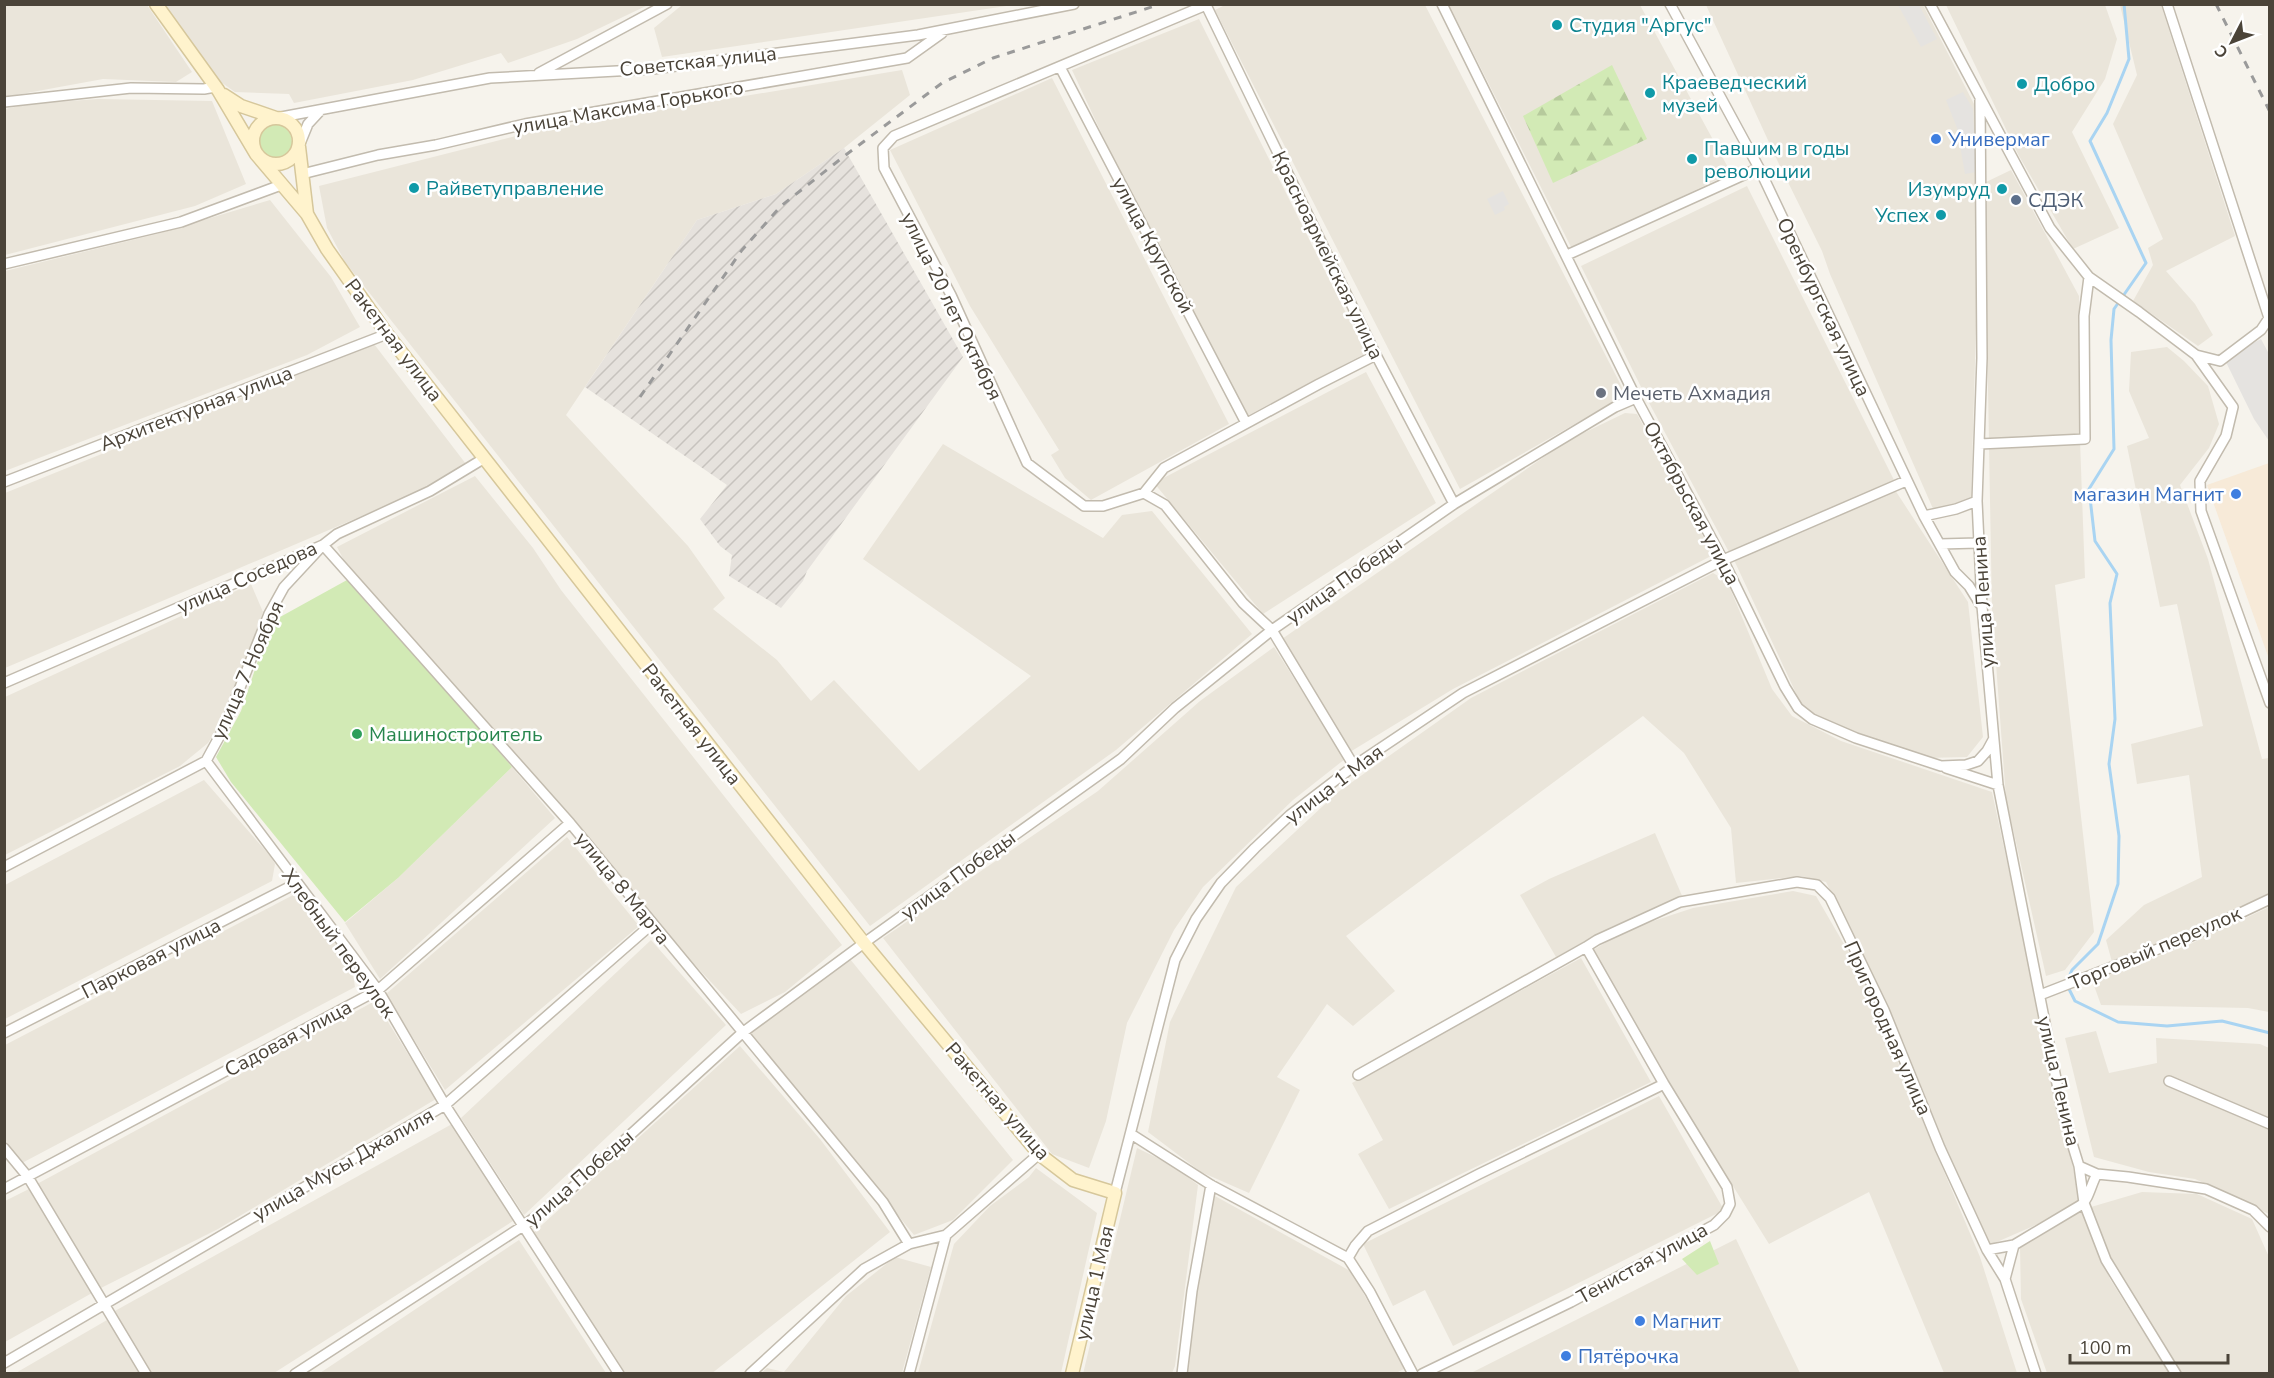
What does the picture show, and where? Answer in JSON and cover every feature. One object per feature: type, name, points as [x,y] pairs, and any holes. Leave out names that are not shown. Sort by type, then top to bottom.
[{"type":"main road","name":"Ракетная улица","points":[[156,4],[217,88],[256,154],[307,214],[327,249],[387,334],[864,943],[1039,1154],[1073,1180],[1115,1193]]},
{"type":"main road","points":[[217,88],[241,106],[276,118],[290,123],[295,128],[299,137],[295,155],[285,163],[272,165],[263,161],[256,154],[252,144],[253,134],[259,124],[276,118]]},
{"type":"main road","name":"Ракетная улица","points":[[298,146],[307,214]]},
{"type":"main road","name":"улица 1 Мая","points":[[1072,1374],[1115,1193]]},
{"type":"street","points":[[535,76],[666,4]]},
{"type":"street","name":"Советская улица","points":[[276,118],[490,78],[653,69],[918,35],[1074,4]]},
{"type":"street","points":[[1060,67],[1206,4]]},
{"type":"street","name":"Красноармейская улица","points":[[1206,4],[1376,355],[1454,504]]},
{"type":"street","name":"Октябрьская улица","points":[[1442,4],[1636,398],[1723,560],[1785,687],[1798,708],[1812,719],[1856,738],[1941,766],[1966,765],[1978,761],[1993,740]]},
{"type":"street","name":"Оренбургская улица","points":[[1670,4],[1759,168],[1924,516],[1955,572],[1969,586],[1982,606]]},
{"type":"street","name":"улица Ленина","points":[[1930,4],[1980,100],[1982,358],[1977,501],[1978,543],[1998,785],[2063,1114],[2079,1166],[2084,1203],[2106,1260],[2176,1374]]},
{"type":"street","points":[[2167,4],[2269,318],[2261,330],[2220,361],[2196,355]]},
{"type":"street","name":"улица Максима Горького","points":[[302,174],[378,155],[436,145],[525,124],[907,58],[947,30]]},
{"type":"street","name":"улица 20 лет Октября","points":[[1060,67],[894,136],[882,148],[884,168],[951,295],[1027,463],[1084,506],[1103,506],[1144,492]]},
{"type":"street","name":"улица Крупской","points":[[1060,67],[1246,423]]},
{"type":"street","points":[[4,102],[131,88],[217,88]]},
{"type":"street","points":[[1980,100],[2050,228],[2089,277],[2196,355],[2233,407],[2226,436],[2200,481],[2201,511],[2270,703]]},
{"type":"street","points":[[298,146],[303,133],[321,110]]},
{"type":"street","points":[[1567,255],[1759,168]]},
{"type":"street","points":[[4,264],[181,222],[281,185]]},
{"type":"street","points":[[1979,444],[2085,439],[2084,316],[2089,277]]},
{"type":"street","name":"Архитектурная улица","points":[[4,482],[387,334]]},
{"type":"street","points":[[1354,766],[1272,630],[1243,603],[1165,505],[1144,492],[1164,468],[1376,355]]},
{"type":"street","name":"улица Победы","points":[[295,1374],[523,1226],[561,1198],[742,1033],[1121,759],[1175,708],[1272,630],[1454,504],[1615,406],[1636,398]]},
{"type":"street","name":"улица Соседова","points":[[4,683],[323,545],[337,534],[430,491],[483,459]]},
{"type":"street","name":"улица 1 Мая","points":[[1115,1193],[1174,960],[1196,919],[1221,883],[1297,809],[1354,766],[1463,693],[1723,560],[1906,481]]},
{"type":"street","points":[[1924,516],[1956,509],[1977,501]]},
{"type":"street","points":[[1940,544],[1978,543]]},
{"type":"street","name":"улица 7 Ноября","points":[[4,867],[206,761],[224,728],[269,614],[284,587],[323,545]]},
{"type":"street","name":"улица 8 Марта","points":[[323,545],[570,823],[883,1202],[909,1244]]},
{"type":"street","name":"Хлебный переулок","points":[[206,761],[378,990],[445,1105],[619,1374]]},
{"type":"street","points":[[1941,766],[1998,785]]},
{"type":"street","name":"Садовая улица","points":[[4,1189],[378,990],[570,823]]},
{"type":"street","name":"Пригородная улица","points":[[1586,947],[1597,939],[1680,903],[1797,882],[1817,885],[1830,898],[1884,1010],[1940,1148],[1987,1250],[2005,1279]]},
{"type":"street","name":"Парковая улица","points":[[4,1033],[297,883]]},
{"type":"street","name":"Торговый переулок","points":[[2040,995],[2193,935],[2270,899]]},
{"type":"street","name":"улица Мусы Джалиля","points":[[4,1363],[445,1105],[652,924]]},
{"type":"street","points":[[1358,1075],[1586,947]]},
{"type":"street","name":"Тенистая улица","points":[[1422,1374],[1571,1302],[1659,1256],[1720,1220],[1730,1204],[1727,1187],[1664,1084],[1586,947]]},
{"type":"street","points":[[2169,1081],[2270,1124]]},
{"type":"street","points":[[1348,1258],[1368,1231],[1664,1084]]},
{"type":"street","points":[[1131,1134],[1211,1185],[1348,1258],[1370,1292],[1413,1374]]},
{"type":"street","points":[[4,1148],[28,1178],[146,1374]]},
{"type":"street","points":[[750,1374],[864,1269],[909,1244],[946,1235],[1039,1154]]},
{"type":"street","points":[[2079,1166],[2097,1174],[2206,1189],[2253,1210],[2270,1227]]},
{"type":"street","points":[[1987,1250],[2014,1245],[2084,1203],[2090,1185],[2097,1174]]},
{"type":"street","points":[[1182,1374],[1192,1292],[1211,1185]]},
{"type":"street","points":[[909,1374],[946,1235]]},
{"type":"street","points":[[2014,1245],[2005,1279],[2036,1374]]},
{"type":"street","points":[[310,1364],[316,1374]]},
{"type":"shaded area","points":[[5,4],[147,5],[192,72],[176,82],[103,79],[5,97]]},
{"type":"shaded area","points":[[1227,4],[1425,5],[1626,395],[1460,489],[1215,10]]},
{"type":"shaded area","points":[[162,5],[648,5],[577,39],[508,63],[501,53],[413,80],[294,103],[289,94],[235,92],[218,80]]},
{"type":"shaded area","points":[[682,5],[1013,5],[662,57],[654,28]]},
{"type":"shaded area","points":[[1449,5],[1640,5],[1731,173],[1572,249]]},
{"type":"shaded area","points":[[1706,5],[1923,5],[1974,104],[1979,225],[1971,498],[1934,511],[1822,251],[1778,162]]},
{"type":"shaded area","points":[[1898,5],[1919,5],[1937,39],[1921,47]]},
{"type":"shaded area","points":[[1946,5],[2105,5],[2117,39],[2105,79],[2072,132],[2119,228],[2073,249],[2019,156]]},
{"type":"shaded area","points":[[2120,5],[2161,5],[2235,236],[2166,271],[2195,304],[2213,335],[2198,346],[2133,301],[2153,265],[2148,248],[2163,239],[2113,124],[2137,75]]},
{"type":"shaded area","points":[[1199,19],[1366,353],[1247,416],[1122,177],[1072,70]]},
{"type":"shaded area","points":[[902,70],[910,95],[844,148],[776,194],[697,220],[566,415],[688,546],[725,598],[713,609],[777,660],[811,701],[834,680],[919,771],[1031,676],[863,559],[943,444],[1103,538],[1122,515],[1152,511],[1252,634],[1116,750],[870,926],[345,262],[327,228],[319,186],[540,130]]},
{"type":"shaded area","points":[[1052,78],[1229,424],[1091,500],[1065,478],[1051,455],[1059,450],[970,306],[890,150]]},
{"type":"shaded area","points":[[1963,92],[1973,109],[1976,172],[1965,174],[1957,128],[1946,100]]},
{"type":"shaded area","points":[[98,99],[212,101],[246,184],[195,206],[5,255],[5,109],[28,104]]},
{"type":"shaded area","points":[[844,148],[963,357],[807,571],[803,581],[781,608],[729,576],[732,555],[720,546],[700,519],[727,485],[585,387],[697,220],[776,194]]},
{"type":"shaded area","points":[[2011,170],[2079,296],[2083,436],[1989,440],[1984,183]]},
{"type":"shaded area","points":[[1747,186],[1895,482],[1730,554],[1647,399],[1581,266]]},
{"type":"shaded area","points":[[1503,191],[1509,204],[1504,207],[1505,210],[1495,215],[1487,199]]},
{"type":"shaded area","points":[[270,200],[331,277],[360,327],[307,355],[5,471],[5,271],[157,234]]},
{"type":"shaded area","points":[[2261,339],[2269,354],[2269,441],[2254,419],[2224,358]]},
{"type":"shaded area","points":[[374,344],[466,464],[425,489],[5,668],[5,493]]},
{"type":"shaded area","points":[[2167,347],[2208,386],[2219,424],[2209,448],[2180,485],[2208,559],[2262,759],[2269,758],[2269,893],[2189,933],[2112,962],[2106,940],[2144,905],[2202,877],[2189,775],[2137,784],[2131,744],[2203,726],[2177,604],[2160,607],[2127,446],[2149,438],[2129,391],[2131,352]]},
{"type":"shaded area","points":[[1366,372],[1436,503],[1263,614],[1154,483]]},
{"type":"shaded area","points":[[1625,413],[1637,414],[1713,555],[1453,689],[1350,752],[1282,639],[1567,441]]},
{"type":"shaded area","points":[[2080,441],[2085,578],[2055,585],[2094,932],[2065,970],[2046,976],[2006,798],[1992,610],[1989,445]]},
{"type":"shaded area","points":[[2269,463],[2269,659],[2207,485]]},
{"type":"shaded area","points":[[475,476],[533,548],[561,590],[842,945],[785,992],[741,1014],[662,930],[574,821],[349,570],[337,547]]},
{"type":"shaded area","points":[[1895,490],[1968,602],[1983,737],[1967,757],[1926,758],[1816,717],[1801,704],[1734,560]]},
{"type":"shaded area","points":[[1713,573],[1727,581],[1772,689],[1792,716],[1841,741],[1992,792],[2081,1205],[1990,1245],[1957,1176],[1904,1043],[1826,882],[1801,876],[1736,883],[1731,828],[1684,753],[1643,716],[1346,936],[1395,991],[1353,1026],[1327,1004],[1277,1077],[1300,1090],[1249,1193],[1201,1172],[1148,1132],[1170,1022],[1236,887],[1338,792],[1471,698]]},
{"type":"shaded area","points":[[251,584],[263,612],[226,714],[208,743],[180,766],[5,855],[5,697]]},
{"type":"shaded area","points":[[1274,647],[1345,759],[1293,800],[1203,887],[1174,930],[1127,1023],[1106,1121],[1089,1168],[1052,1154],[883,938],[1098,791],[1200,701]]},
{"type":"shaded area","points":[[512,767],[555,818],[380,979],[345,923],[398,878]]},
{"type":"shaded area","points":[[204,780],[271,857],[275,864],[272,881],[5,1019],[5,885]]},
{"type":"shaded area","points":[[1655,833],[1683,898],[1611,927],[1556,957],[1520,895],[1549,879]]},
{"type":"shaded area","points":[[567,837],[639,926],[445,1090],[386,994]]},
{"type":"shaded area","points":[[1793,891],[1816,896],[1859,970],[1980,1257],[2017,1373],[1944,1373],[1869,1192],[1769,1244],[1677,1096],[1593,950],[1629,929],[1693,908]]},
{"type":"shaded area","points":[[297,893],[351,962],[355,987],[22,1163],[5,1140],[5,1045]]},
{"type":"shaded area","points":[[2269,907],[2269,1012],[2248,1008],[2101,1005],[2092,980],[2186,946]]},
{"type":"shaded area","points":[[651,940],[726,1025],[524,1215],[461,1118]]},
{"type":"shaded area","points":[[1581,958],[1651,1082],[1389,1209],[1358,1154],[1383,1140],[1352,1083]]},
{"type":"shaded area","points":[[850,959],[1013,1160],[953,1220],[914,1235],[750,1034]]},
{"type":"shaded area","points":[[375,1001],[436,1099],[218,1229],[101,1288],[37,1184]]},
{"type":"shaded area","points":[[2096,1031],[2109,1073],[2157,1063],[2156,1038],[2260,1044],[2269,1048],[2269,1214],[2195,1179],[2149,1172],[2094,1157],[2065,1038]]},
{"type":"shaded area","points":[[740,1046],[820,1139],[890,1232],[711,1374],[622,1373],[533,1233]]},
{"type":"shaded area","points":[[1659,1096],[1724,1210],[1453,1346],[1425,1290],[1393,1306],[1363,1244]]},
{"type":"shaded area","points":[[452,1124],[513,1221],[274,1373],[150,1373],[113,1312]]},
{"type":"shaded area","points":[[1137,1148],[1172,1165],[1198,1185],[1175,1366],[1172,1373],[1083,1374]]},
{"type":"shaded area","points":[[1036,1168],[1097,1213],[1061,1373],[918,1373],[954,1244],[990,1206],[1029,1177]]},
{"type":"shaded area","points":[[29,1189],[92,1293],[5,1342],[5,1201]]},
{"type":"shaded area","points":[[2142,1192],[2197,1194],[2252,1219],[2269,1257],[2269,1373],[2181,1373],[2153,1333],[2101,1241],[2091,1207]]},
{"type":"shaded area","points":[[1215,1196],[1352,1272],[1404,1369],[1394,1374],[1187,1374],[1196,1296],[1207,1227]]},
{"type":"shaded area","points":[[2081,1209],[2110,1279],[2169,1373],[2047,1373],[2021,1299],[2020,1247]]},
{"type":"shaded area","points":[[1736,1239],[1800,1373],[1469,1374]]},
{"type":"shaded area","points":[[519,1240],[606,1373],[320,1373]]},
{"type":"shaded area","points":[[895,1257],[931,1267],[902,1373],[761,1373],[767,1368],[784,1372],[846,1296]]},
{"type":"shaded area","points":[[107,1320],[141,1373],[14,1374]]},
{"type":"green space","points":[[1612,65],[1647,139],[1553,183],[1523,116]]},
{"type":"green space","points":[[274,124],[287,129],[292,142],[287,155],[274,160],[261,155],[256,142],[261,129]]},
{"type":"green space","name":"Машиностроитель","points":[[347,580],[371,608],[380,610],[512,767],[398,878],[345,922],[231,782],[216,757],[241,711],[271,622]]},
{"type":"green space","points":[[1710,1241],[1719,1264],[1697,1275],[1682,1259]]},
{"type":"waterway","points":[[2068,979],[2072,970],[2098,944],[2118,884],[2119,836],[2109,764],[2115,719],[2110,603],[2117,574],[2095,541],[2089,489],[2114,449],[2111,340],[2114,309],[2146,263],[2090,141],[2107,113],[2129,59],[2124,4]]},
{"type":"waterway","points":[[2069,989],[2075,1001],[2118,1022],[2167,1026],[2222,1021],[2270,1033]]},
{"type":"railway","points":[[640,397],[742,250],[781,206],[847,154],[942,83],[993,58],[1161,4]]},
{"type":"railway","points":[[2216,4],[2270,112]]},
{"type":"place","name":"Студия \"Аргус\"","points":[[1557,25]]},
{"type":"place","name":"Добро","points":[[2022,84]]},
{"type":"place","name":"Краеведческий музей","points":[[1650,93]]},
{"type":"place","name":"Универмаг","points":[[1936,139]]},
{"type":"place","name":"Павшим в годы революции","points":[[1692,159]]},
{"type":"place","name":"Райветуправление","points":[[414,188]]},
{"type":"place","name":"Изумруд","points":[[2002,189]]},
{"type":"place","name":"СДЭК","points":[[2016,200]]},
{"type":"place","name":"Успех","points":[[1941,215]]},
{"type":"place","name":"Мечеть Ахмадия","points":[[1601,393]]},
{"type":"place","name":"магазин Магнит","points":[[2236,494]]},
{"type":"place","name":"Машиностроитель","points":[[357,734]]},
{"type":"place","name":"Магнит","points":[[1640,1321]]},
{"type":"place","name":"Пятёрочка","points":[[1566,1356]]}]
